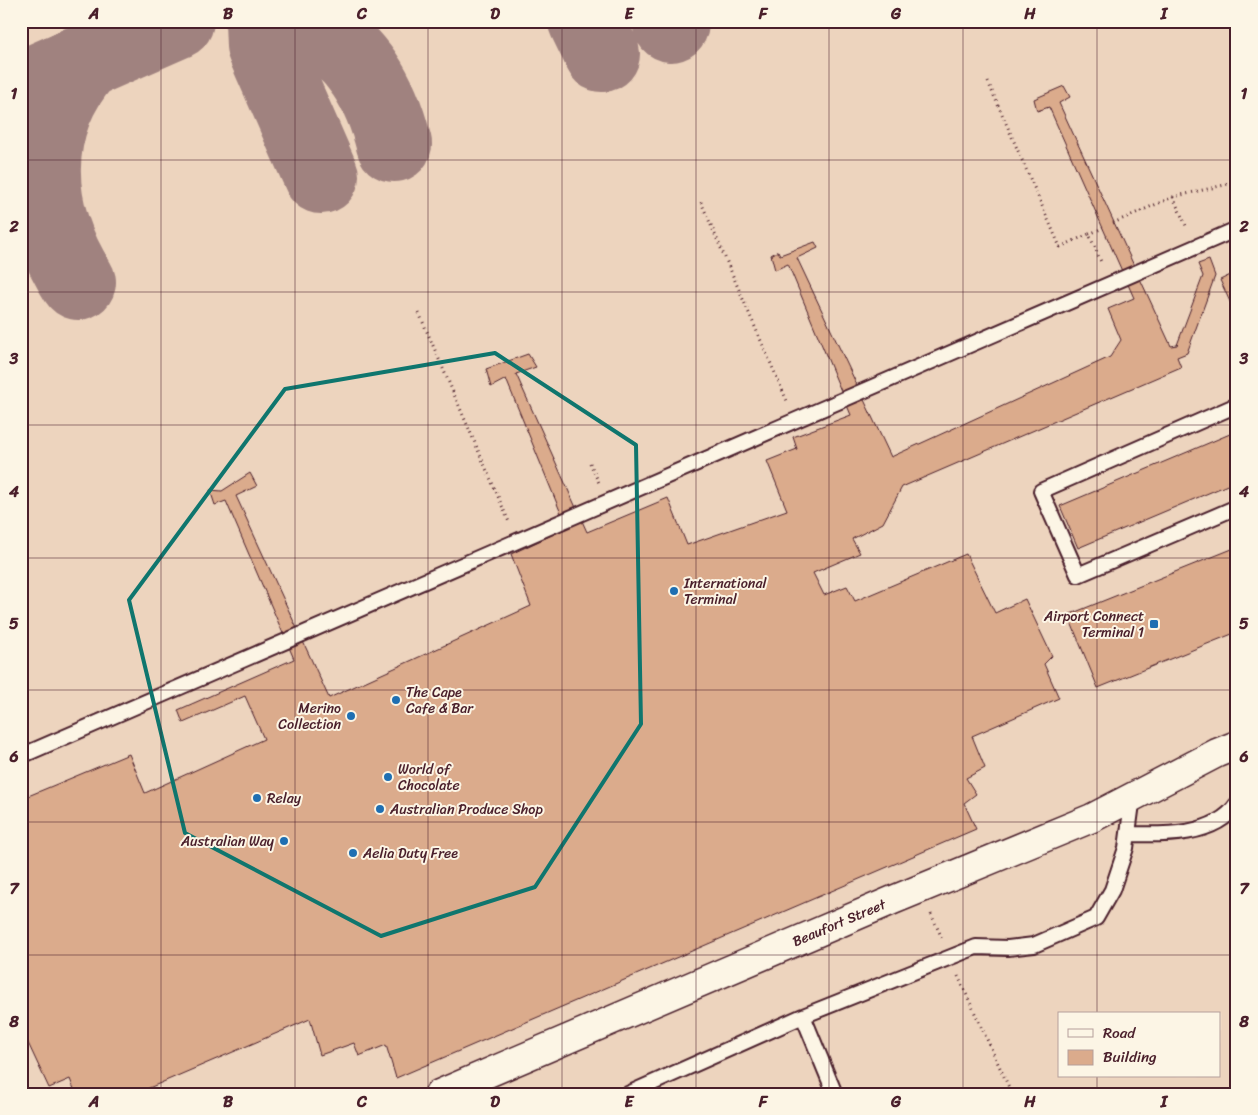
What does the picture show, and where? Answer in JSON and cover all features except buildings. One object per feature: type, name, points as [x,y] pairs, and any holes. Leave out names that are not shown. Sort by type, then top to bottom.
[{"type":"street","name":"Beaufort Street","points":[[439,1094],[893,900],[1092,818],[1217,753],[1237,746]]},
{"type":"lane","points":[[21,756],[1237,229]]},
{"type":"lane","points":[[1237,405],[1041,492],[1078,575],[1237,507]]},
{"type":"lane","points":[[628,1094],[803,1016],[976,947],[1008,948],[1034,945],[1096,918],[1112,890],[1126,848],[1133,796]]},
{"type":"lane","points":[[1128,834],[1169,836],[1203,828],[1232,812],[1237,804]]},
{"type":"lane","points":[[803,1016],[835,1094]]},
{"type":"path","points":[[988,82],[1060,247],[1103,228]]},
{"type":"path","points":[[1113,223],[1173,197],[1237,182]]},
{"type":"path","points":[[701,202],[796,421]]},
{"type":"path","points":[[1089,234],[1109,283]]},
{"type":"path","points":[[419,313],[517,541]]},
{"type":"highlighted area","points":[[495,353],[636,445],[641,724],[535,887],[381,936],[185,833],[129,600],[285,389]]},
{"type":"shaded area","points":[[21,21],[1237,21],[1237,1094],[21,1094]]},
{"type":"taxiway","points":[[37,82],[176,21]]},
{"type":"taxiway","points":[[263,21],[264,46],[321,176]]},
{"type":"taxiway","points":[[310,21],[341,47],[364,74],[382,106],[394,144]]},
{"type":"taxiway","points":[[586,21],[602,54]]},
{"type":"taxiway","points":[[78,282],[63,255],[52,227],[45,198],[43,170],[45,141],[53,113],[66,87],[85,61]]},
{"type":"place","name":"International Terminal","points":[[674,591]]},
{"type":"place","name":"Airport Connect Terminal 1","points":[[1154,624]]},
{"type":"place","name":"The Cape Cafe & Bar","points":[[396,700]]},
{"type":"place","name":"Merino Collection","points":[[351,716]]},
{"type":"place","name":"World of Chocolate","points":[[388,777]]},
{"type":"place","name":"Relay","points":[[257,798]]},
{"type":"place","name":"Australian Produce Shop","points":[[380,809]]},
{"type":"place","name":"Australian Way","points":[[284,841]]},
{"type":"place","name":"Aelia Duty Free","points":[[353,853]]}]
